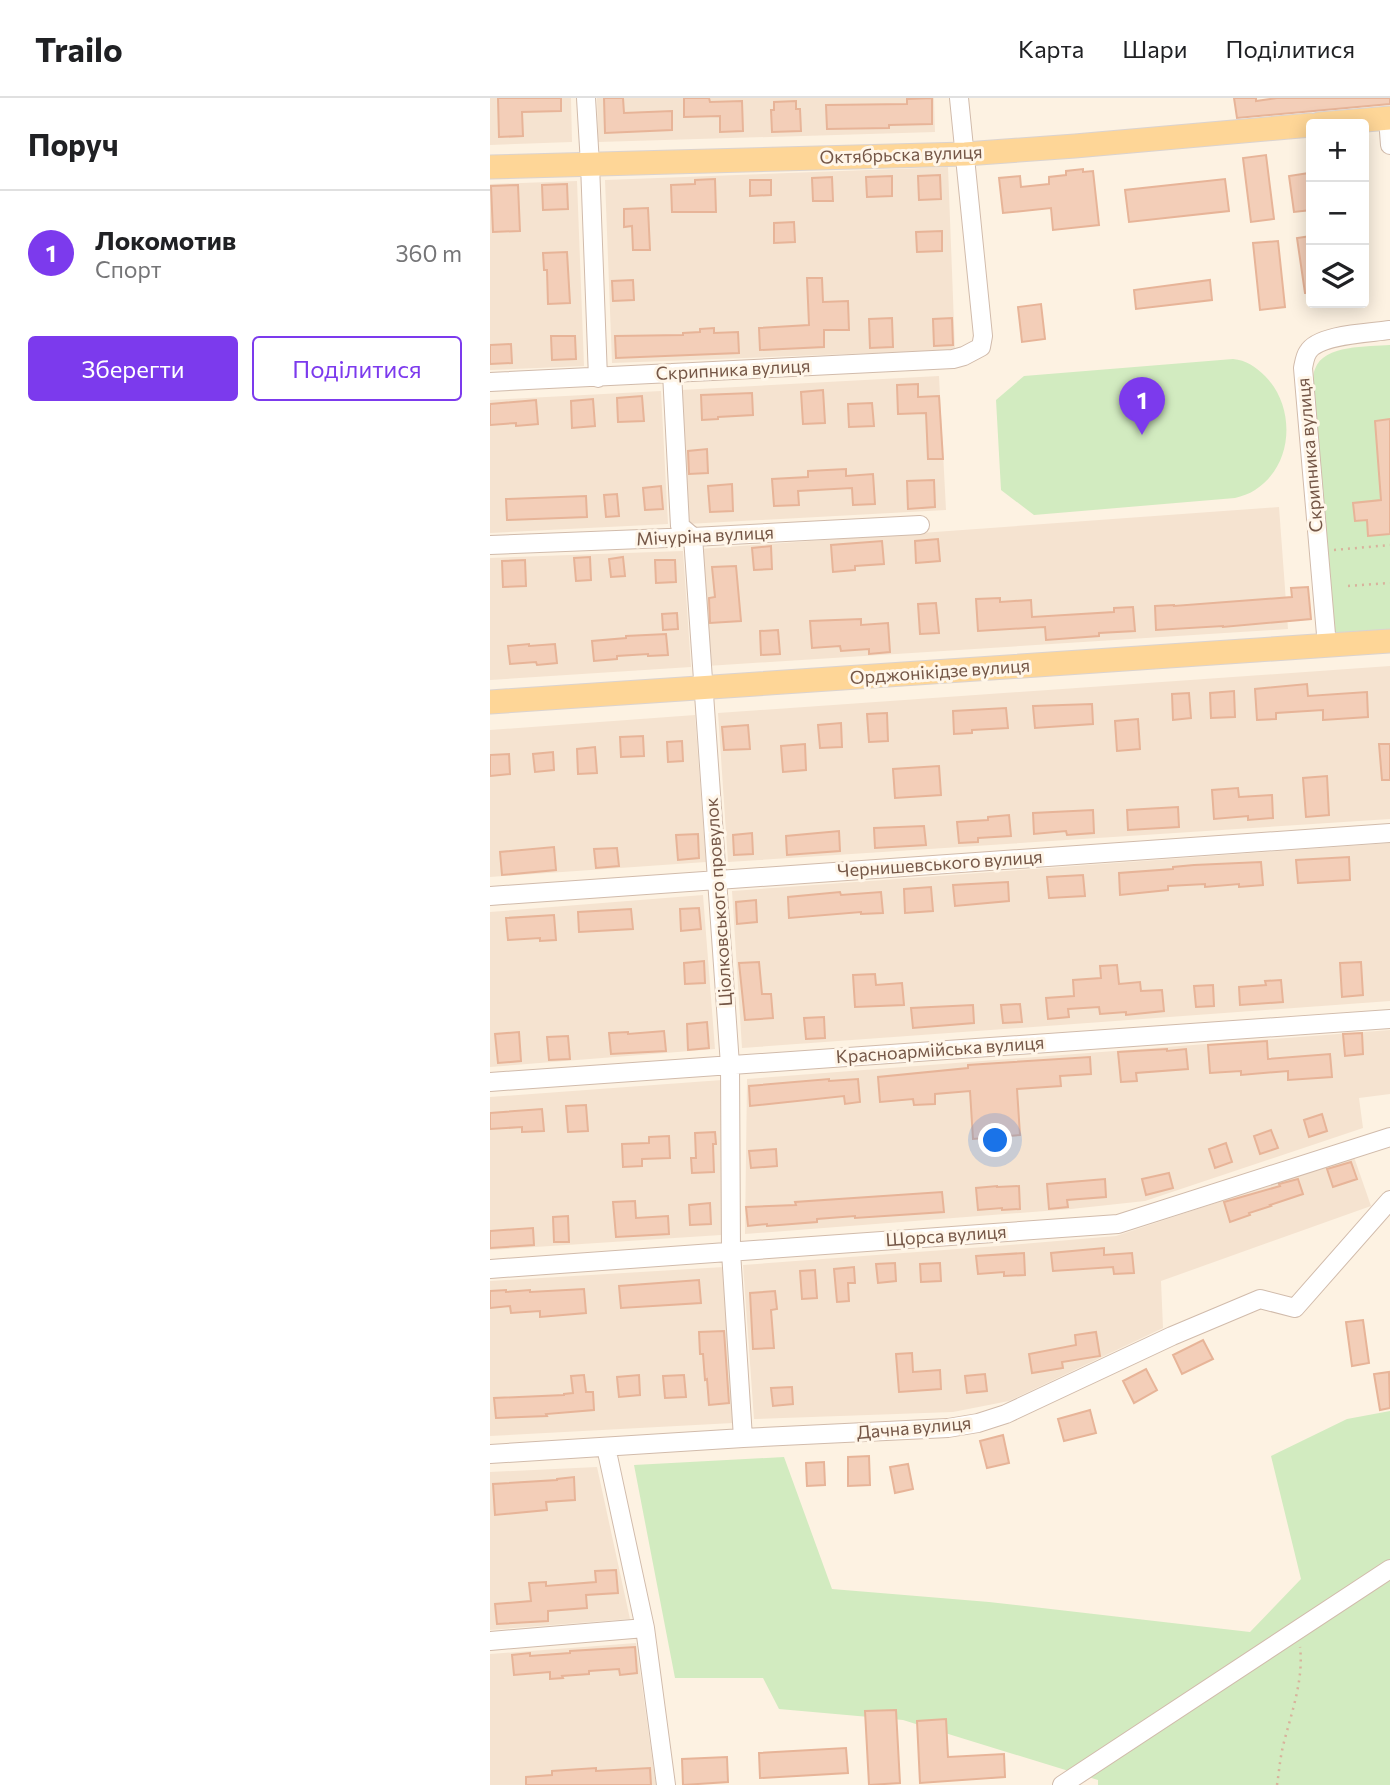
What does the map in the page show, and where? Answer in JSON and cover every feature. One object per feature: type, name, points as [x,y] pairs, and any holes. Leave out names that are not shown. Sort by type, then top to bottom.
[{"type":"main road","points":[[1369,120],[1389,118]]},
{"type":"main road","name":"Октябрьска вулиця","points":[[490,167],[965,154],[1306,125]]},
{"type":"main road","name":"Орджонікідзе вулиця","points":[[490,702],[1390,641]]},
{"type":"street","points":[[586,98],[598,378]]},
{"type":"street","points":[[960,98],[965,154]]},
{"type":"street","points":[[1389,118],[1390,145]]},
{"type":"street","name":"Скрипника вулиця","points":[[490,382],[953,359],[964,356],[981,347],[983,336],[965,154]]},
{"type":"street","name":"Скрипника вулиця","points":[[1327,646],[1303,368],[1308,351],[1314,344],[1330,338],[1390,330]]},
{"type":"street","name":"Ціолковського провулок","points":[[672,373],[680,526],[693,537],[718,879],[730,1065],[731,1252],[743,1438]]},
{"type":"street","name":"Мічуріна вулиця","points":[[490,545],[920,525]]},
{"type":"street","name":"Чернишевського вулиця","points":[[490,896],[1390,833]]},
{"type":"street","name":"Красноармійська вулиця","points":[[490,1082],[1390,1019]]},
{"type":"street","name":"Щорса вулиця","points":[[490,1269],[1118,1224],[1390,1137]]},
{"type":"street","name":"Дачна вулиця","points":[[490,1454],[947,1428],[978,1423],[1006,1414],[1172,1336],[1260,1299],[1295,1308],[1390,1200]]},
{"type":"street","points":[[606,1447],[645,1628],[666,1785]]},
{"type":"street","points":[[1062,1785],[1390,1569]]},
{"type":"street","points":[[490,1641],[645,1628]]},
{"type":"path","points":[[1319,551],[1390,545]]},
{"type":"path","points":[[1348,586],[1390,583]]},
{"type":"path","points":[[1277,1785],[1298,1684],[1301,1657],[1297,1630]]},
{"type":"shaded area","points":[[490,98],[571,98],[572,142],[490,145]]},
{"type":"shaded area","points":[[597,98],[934,98],[935,132],[598,142]]},
{"type":"shaded area","points":[[948,167],[955,350],[612,363],[605,180]]},
{"type":"shaded area","points":[[577,181],[584,366],[490,370],[490,184]]},
{"type":"shaded area","points":[[939,376],[946,510],[687,524],[681,390]]},
{"type":"shaded area","points":[[661,391],[668,524],[490,533],[490,400]]},
{"type":"shaded area","points":[[1279,507],[1288,629],[707,666],[699,549]]},
{"type":"shaded area","points":[[683,551],[691,667],[490,680],[490,558]]},
{"type":"shaded area","points":[[1390,666],[1390,819],[728,862],[718,713]]},
{"type":"shaded area","points":[[695,715],[706,862],[490,877],[490,730]]},
{"type":"shaded area","points":[[1390,843],[1390,1001],[742,1048],[732,891]]},
{"type":"shaded area","points":[[703,895],[715,1049],[490,1067],[490,912]]},
{"type":"shaded area","points":[[1390,1030],[1390,1094],[1359,1098],[1363,1128],[1145,1201],[745,1234],[747,1079]]},
{"type":"shaded area","points":[[722,1080],[721,1235],[490,1250],[490,1097]]},
{"type":"shaded area","points":[[1354,1157],[1371,1206],[1161,1281],[1163,1328],[1009,1401],[953,1412],[754,1419],[743,1265],[1116,1236]]},
{"type":"shaded area","points":[[724,1267],[733,1423],[490,1436],[490,1281]]},
{"type":"shaded area","points":[[597,1467],[630,1619],[490,1630],[490,1472]]},
{"type":"shaded area","points":[[636,1643],[656,1785],[490,1785],[490,1654]]},
{"type":"green space","points":[[1390,345],[1390,635],[1334,638],[1314,372],[1320,361],[1337,351]]},
{"type":"green space","points":[[1233,359],[1250,365],[1265,376],[1282,403],[1286,419],[1283,451],[1277,466],[1268,479],[1253,491],[1235,498],[1034,515],[1001,490],[996,400],[1024,376]]},
{"type":"green space","points":[[1390,1411],[1390,1785],[1098,1785],[1098,1780],[903,1720],[779,1709],[763,1678],[675,1678],[634,1465],[784,1457],[832,1589],[989,1602],[1250,1632],[1301,1579],[1271,1456],[1347,1419]]},
{"type":"building","points":[[498,98],[561,98],[561,111],[522,112],[523,136],[499,137]]},
{"type":"building","points":[[604,98],[623,98],[624,113],[672,111],[672,130],[605,133]]},
{"type":"building","points":[[684,98],[709,98],[710,102],[742,101],[743,131],[720,132],[720,116],[684,117]]},
{"type":"building","points":[[932,98],[932,124],[827,129],[826,105],[907,104],[907,99]]},
{"type":"building","points":[[1234,98],[1256,98],[1256,101],[1277,98],[1390,98],[1390,104],[1237,118]]},
{"type":"building","points":[[796,101],[796,109],[800,109],[801,131],[772,132],[771,110],[774,110],[774,102]]},
{"type":"building","points":[[1266,155],[1274,219],[1251,222],[1243,158]]},
{"type":"building","points":[[1083,169],[1083,172],[1093,171],[1099,225],[1053,230],[1051,208],[1003,213],[999,178],[1020,176],[1021,187],[1049,184],[1049,177]]},
{"type":"building","points":[[1306,173],[1306,211],[1294,212],[1289,176]]},
{"type":"building","points":[[940,175],[941,199],[919,200],[918,176]]},
{"type":"building","points":[[892,176],[892,196],[867,197],[866,177]]},
{"type":"building","points":[[832,177],[833,201],[813,201],[812,178]]},
{"type":"building","points":[[715,179],[716,212],[672,212],[671,185],[695,184],[695,180]]},
{"type":"building","points":[[1225,179],[1229,211],[1129,222],[1125,190]]},
{"type":"building","points":[[750,180],[771,180],[771,195],[750,196]]},
{"type":"building","points":[[567,184],[568,209],[543,210],[542,185]]},
{"type":"building","points":[[518,185],[520,231],[493,232],[491,186]]},
{"type":"building","points":[[648,208],[650,250],[633,250],[632,226],[624,227],[624,209]]},
{"type":"building","points":[[794,222],[795,242],[774,243],[774,223]]},
{"type":"building","points":[[942,231],[942,251],[917,252],[916,232]]},
{"type":"building","points":[[1306,237],[1306,293],[1305,293],[1297,238]]},
{"type":"building","points":[[1278,241],[1285,307],[1260,310],[1253,243]]},
{"type":"building","points":[[567,252],[570,303],[548,304],[547,270],[544,270],[543,253]]},
{"type":"building","points":[[807,278],[822,278],[823,302],[848,301],[849,330],[824,330],[824,347],[760,350],[759,328],[809,325]]},
{"type":"building","points":[[633,280],[634,300],[613,301],[612,281]]},
{"type":"building","points":[[1210,280],[1212,300],[1136,309],[1134,290]]},
{"type":"building","points":[[1041,304],[1045,339],[1022,342],[1018,307]]},
{"type":"building","points":[[892,318],[893,347],[870,348],[869,319]]},
{"type":"building","points":[[952,318],[953,345],[934,346],[933,319]]},
{"type":"building","points":[[714,328],[714,333],[738,332],[739,353],[616,358],[615,336],[683,335],[700,332],[700,329]]},
{"type":"building","points":[[551,336],[575,336],[576,359],[552,360]]},
{"type":"building","points":[[511,344],[512,363],[490,364],[490,345]]},
{"type":"building","points":[[918,384],[918,397],[939,396],[943,459],[928,459],[926,413],[898,414],[897,385]]},
{"type":"building","points":[[823,390],[825,423],[803,424],[801,392]]},
{"type":"building","points":[[752,393],[753,415],[702,420],[701,395]]},
{"type":"building","points":[[642,396],[644,421],[618,422],[617,398]]},
{"type":"building","points":[[593,399],[595,426],[572,428],[571,401]]},
{"type":"building","points":[[536,400],[538,424],[490,425],[490,404]]},
{"type":"building","points":[[872,403],[874,426],[849,427],[848,404]]},
{"type":"building","points":[[1390,419],[1390,534],[1368,536],[1367,520],[1355,521],[1353,503],[1381,500],[1375,421]]},
{"type":"building","points":[[707,449],[708,473],[689,474],[688,451]]},
{"type":"building","points":[[846,469],[846,476],[873,474],[875,504],[853,505],[852,488],[798,491],[799,505],[774,506],[772,479],[808,477],[808,471]]},
{"type":"building","points":[[934,480],[935,507],[908,509],[907,481]]},
{"type":"building","points":[[732,484],[733,511],[710,512],[708,486]]},
{"type":"building","points":[[661,486],[663,509],[645,510],[643,488]]},
{"type":"building","points":[[617,494],[619,516],[606,517],[604,495]]},
{"type":"building","points":[[586,496],[587,517],[507,520],[506,499]]},
{"type":"building","points":[[938,539],[940,561],[916,563],[915,541]]},
{"type":"building","points":[[882,541],[884,564],[855,566],[855,570],[833,572],[831,545]]},
{"type":"building","points":[[771,546],[772,569],[754,570],[752,548]]},
{"type":"building","points":[[590,557],[591,580],[576,581],[574,558]]},
{"type":"building","points":[[623,557],[625,576],[611,577],[609,559]]},
{"type":"building","points":[[525,560],[526,586],[503,587],[502,561]]},
{"type":"building","points":[[655,560],[675,560],[676,582],[656,583]]},
{"type":"building","points":[[736,566],[741,621],[710,623],[709,598],[715,597],[712,567]]},
{"type":"building","points":[[1308,587],[1311,619],[1156,630],[1155,606],[1292,597],[1291,588]]},
{"type":"building","points":[[1000,598],[1000,602],[1031,600],[1032,617],[1114,612],[1114,608],[1133,607],[1135,631],[1046,640],[1045,627],[978,631],[976,599]]},
{"type":"building","points":[[936,603],[939,633],[920,634],[918,604]]},
{"type":"building","points":[[677,613],[678,629],[663,630],[662,614]]},
{"type":"building","points":[[861,619],[861,625],[888,623],[890,652],[869,654],[869,649],[841,651],[840,646],[812,648],[810,621]]},
{"type":"building","points":[[778,630],[780,654],[761,655],[760,631]]},
{"type":"building","points":[[666,634],[668,655],[617,656],[617,659],[594,661],[592,641]]},
{"type":"building","points":[[555,644],[557,663],[510,664],[508,646]]},
{"type":"building","points":[[1307,684],[1308,696],[1367,692],[1368,717],[1323,720],[1323,710],[1276,713],[1276,719],[1257,720],[1255,689]]},
{"type":"building","points":[[1234,691],[1235,717],[1211,718],[1210,693]]},
{"type":"building","points":[[1189,693],[1191,718],[1173,720],[1172,694]]},
{"type":"building","points":[[1092,704],[1093,724],[1035,728],[1033,706]]},
{"type":"building","points":[[1006,708],[1008,728],[954,734],[953,711]]},
{"type":"building","points":[[887,713],[888,741],[869,742],[867,714]]},
{"type":"building","points":[[1138,719],[1140,749],[1117,751],[1115,721]]},
{"type":"building","points":[[841,723],[842,747],[820,748],[818,725]]},
{"type":"building","points":[[748,725],[750,749],[724,750],[722,727]]},
{"type":"building","points":[[643,736],[644,756],[621,757],[620,737]]},
{"type":"building","points":[[682,741],[683,761],[668,762],[667,742]]},
{"type":"building","points":[[805,744],[806,770],[783,772],[781,746]]},
{"type":"building","points":[[1379,744],[1390,744],[1390,780],[1382,780]]},
{"type":"building","points":[[595,747],[597,773],[578,774],[577,749]]},
{"type":"building","points":[[553,752],[554,770],[535,772],[533,754]]},
{"type":"building","points":[[509,754],[510,774],[490,776],[490,755]]},
{"type":"building","points":[[939,766],[941,795],[895,798],[893,769]]},
{"type":"building","points":[[1327,776],[1329,815],[1306,817],[1303,778]]},
{"type":"building","points":[[1238,788],[1239,797],[1272,795],[1273,818],[1248,820],[1248,816],[1214,819],[1212,790]]},
{"type":"building","points":[[1178,807],[1179,827],[1128,830],[1127,810]]},
{"type":"building","points":[[1093,810],[1094,833],[1067,835],[1066,831],[1034,834],[1033,813]]},
{"type":"building","points":[[1009,815],[1011,836],[978,838],[978,842],[959,843],[957,822],[988,820],[988,817]]},
{"type":"building","points":[[924,826],[926,845],[875,848],[874,828]]},
{"type":"building","points":[[839,831],[840,851],[787,855],[786,836]]},
{"type":"building","points":[[752,833],[753,854],[734,855],[733,835]]},
{"type":"building","points":[[698,834],[699,858],[678,860],[676,835]]},
{"type":"building","points":[[554,847],[556,870],[502,875],[500,852]]},
{"type":"building","points":[[617,848],[619,866],[596,868],[594,849]]},
{"type":"building","points":[[1349,857],[1350,880],[1298,883],[1296,860]]},
{"type":"building","points":[[1261,862],[1263,885],[1168,886],[1168,890],[1120,895],[1119,873],[1194,865]]},
{"type":"building","points":[[1083,875],[1085,896],[1049,898],[1047,877]]},
{"type":"building","points":[[1008,882],[1009,901],[955,906],[953,885]]},
{"type":"building","points":[[931,887],[933,911],[905,913],[904,889]]},
{"type":"building","points":[[840,892],[841,895],[881,892],[883,913],[861,912],[789,918],[788,897]]},
{"type":"building","points":[[756,900],[757,922],[737,924],[736,902]]},
{"type":"building","points":[[699,908],[701,929],[681,931],[680,909]]},
{"type":"building","points":[[631,909],[633,929],[579,932],[578,912]]},
{"type":"building","points":[[554,915],[556,940],[508,940],[506,918]]},
{"type":"building","points":[[704,961],[705,983],[685,984],[684,963]]},
{"type":"building","points":[[759,962],[762,994],[771,994],[773,1018],[745,1020],[739,963]]},
{"type":"building","points":[[1361,962],[1363,995],[1342,997],[1340,963]]},
{"type":"building","points":[[1117,965],[1119,984],[1140,982],[1141,991],[1162,990],[1164,1011],[1126,1015],[1126,1012],[1100,1014],[1099,1007],[1068,1009],[1069,1017],[1048,1019],[1046,998],[1074,996],[1073,980],[1101,978],[1100,966]]},
{"type":"building","points":[[875,974],[876,985],[902,983],[904,1005],[855,1007],[853,975]]},
{"type":"building","points":[[1281,980],[1283,1002],[1240,1005],[1239,987],[1266,985],[1265,981]]},
{"type":"building","points":[[1213,985],[1214,1006],[1196,1007],[1194,986]]},
{"type":"building","points":[[1020,1004],[1022,1022],[1003,1023],[1001,1005]]},
{"type":"building","points":[[973,1005],[974,1023],[913,1028],[911,1008]]},
{"type":"building","points":[[824,1017],[825,1038],[806,1039],[804,1018]]},
{"type":"building","points":[[707,1022],[709,1048],[688,1050],[687,1024]]},
{"type":"building","points":[[664,1031],[666,1051],[611,1054],[609,1033]]},
{"type":"building","points":[[519,1032],[521,1061],[498,1063],[495,1034]]},
{"type":"building","points":[[1362,1033],[1363,1054],[1345,1056],[1343,1034]]},
{"type":"building","points":[[568,1036],[570,1059],[549,1060],[547,1037]]},
{"type":"building","points":[[1267,1041],[1268,1059],[1330,1054],[1332,1077],[1288,1080],[1288,1071],[1241,1075],[1241,1071],[1210,1073],[1208,1045]]},
{"type":"building","points":[[1186,1049],[1188,1069],[1136,1073],[1137,1081],[1121,1082],[1118,1052]]},
{"type":"building","points":[[1090,1057],[1091,1074],[1060,1076],[1061,1086],[1017,1089],[1020,1135],[973,1139],[970,1091],[935,1094],[935,1104],[914,1105],[913,1099],[880,1102],[878,1077],[968,1068],[968,1065]]},
{"type":"building","points":[[858,1079],[860,1102],[845,1104],[844,1096],[750,1106],[749,1086]]},
{"type":"building","points":[[586,1105],[588,1131],[568,1132],[566,1106]]},
{"type":"building","points":[[542,1109],[544,1131],[522,1132],[522,1127],[490,1129],[490,1113]]},
{"type":"building","points":[[1322,1114],[1327,1131],[1309,1137],[1304,1120]]},
{"type":"building","points":[[1271,1130],[1278,1148],[1260,1154],[1254,1136]]},
{"type":"building","points":[[715,1132],[714,1172],[692,1173],[691,1158],[696,1158],[695,1133]]},
{"type":"building","points":[[669,1136],[670,1158],[642,1159],[642,1166],[623,1167],[622,1144],[649,1143],[649,1137]]},
{"type":"building","points":[[1226,1143],[1232,1162],[1215,1168],[1209,1149]]},
{"type":"building","points":[[776,1149],[777,1166],[751,1168],[749,1151]]},
{"type":"building","points":[[1351,1162],[1357,1179],[1333,1187],[1327,1169]]},
{"type":"building","points":[[1169,1173],[1173,1188],[1146,1195],[1142,1179]]},
{"type":"building","points":[[1105,1179],[1106,1197],[1067,1200],[1068,1207],[1049,1209],[1047,1184]]},
{"type":"building","points":[[1298,1179],[1303,1194],[1230,1222],[1224,1202]]},
{"type":"building","points":[[1019,1186],[1020,1209],[978,1210],[976,1188]]},
{"type":"building","points":[[942,1192],[944,1212],[855,1216],[817,1219],[817,1222],[748,1226],[746,1207]]},
{"type":"building","points":[[635,1201],[636,1218],[668,1216],[669,1234],[616,1237],[613,1202]]},
{"type":"building","points":[[710,1203],[711,1224],[690,1225],[689,1205]]},
{"type":"building","points":[[568,1216],[569,1242],[554,1242],[553,1217]]},
{"type":"building","points":[[533,1228],[534,1245],[490,1248],[490,1231]]},
{"type":"building","points":[[1104,1248],[1104,1255],[1132,1253],[1134,1273],[1114,1274],[1113,1267],[1053,1271],[1051,1253]]},
{"type":"building","points":[[1024,1253],[1025,1275],[1004,1276],[1004,1272],[978,1274],[976,1256]]},
{"type":"building","points":[[895,1263],[896,1281],[878,1283],[876,1264]]},
{"type":"building","points":[[940,1263],[941,1281],[921,1282],[920,1264]]},
{"type":"building","points":[[854,1267],[855,1283],[848,1283],[849,1301],[837,1302],[834,1269]]},
{"type":"building","points":[[815,1270],[817,1298],[802,1299],[800,1271]]},
{"type":"building","points":[[699,1280],[701,1303],[621,1308],[619,1286]]},
{"type":"building","points":[[584,1289],[586,1313],[540,1317],[540,1311],[511,1313],[510,1306],[490,1308],[490,1291]]},
{"type":"building","points":[[775,1291],[777,1309],[771,1310],[774,1348],[753,1349],[750,1293]]},
{"type":"building","points":[[1363,1320],[1369,1363],[1352,1366],[1346,1322]]},
{"type":"building","points":[[724,1331],[729,1403],[709,1405],[699,1332]]},
{"type":"building","points":[[1096,1332],[1100,1356],[1062,1362],[1063,1368],[1032,1373],[1029,1354],[1076,1345],[1075,1335]]},
{"type":"building","points":[[1203,1340],[1213,1359],[1182,1374],[1173,1355]]},
{"type":"building","points":[[912,1353],[913,1372],[940,1370],[941,1389],[899,1392],[896,1354]]},
{"type":"building","points":[[1146,1369],[1157,1390],[1134,1403],[1123,1381]]},
{"type":"building","points":[[1389,1372],[1390,1408],[1380,1410],[1374,1374]]},
{"type":"building","points":[[985,1374],[987,1391],[967,1393],[965,1376]]},
{"type":"building","points":[[584,1375],[586,1392],[593,1392],[594,1410],[546,1414],[547,1416],[496,1418],[494,1398],[573,1393],[571,1376]]},
{"type":"building","points":[[639,1375],[640,1395],[619,1397],[617,1377]]},
{"type":"building","points":[[684,1375],[686,1397],[665,1398],[663,1376]]},
{"type":"building","points":[[792,1387],[793,1404],[773,1406],[771,1388]]},
{"type":"building","points":[[1090,1410],[1096,1433],[1064,1441],[1058,1419]]},
{"type":"building","points":[[1003,1435],[1009,1463],[987,1468],[980,1441]]},
{"type":"building","points":[[869,1456],[870,1485],[848,1486],[848,1457]]},
{"type":"building","points":[[824,1462],[825,1485],[807,1486],[806,1463]]},
{"type":"building","points":[[908,1464],[913,1489],[895,1493],[890,1467]]},
{"type":"building","points":[[574,1477],[575,1500],[546,1502],[547,1510],[495,1515],[493,1484]]},
{"type":"building","points":[[616,1570],[618,1593],[586,1595],[587,1608],[548,1611],[548,1621],[497,1624],[495,1604],[531,1601],[529,1583],[546,1582],[546,1586],[596,1582],[595,1571]]},
{"type":"building","points":[[635,1647],[637,1673],[620,1675],[619,1669],[589,1671],[589,1674],[550,1679],[550,1672],[514,1675],[512,1655],[530,1653],[530,1656]]},
{"type":"building","points":[[896,1710],[900,1783],[869,1785],[865,1711]]},
{"type":"building","points":[[946,1719],[948,1757],[1004,1754],[1005,1777],[920,1783],[917,1721]]},
{"type":"building","points":[[846,1748],[848,1773],[760,1778],[759,1753]]},
{"type":"building","points":[[727,1757],[728,1782],[683,1785],[682,1759]]},
{"type":"building","points":[[596,1768],[596,1771],[650,1768],[651,1785],[526,1785],[526,1777],[552,1775],[552,1771]]},
{"type":"place","name":"Локомотив","points":[[1142,435]]}]
